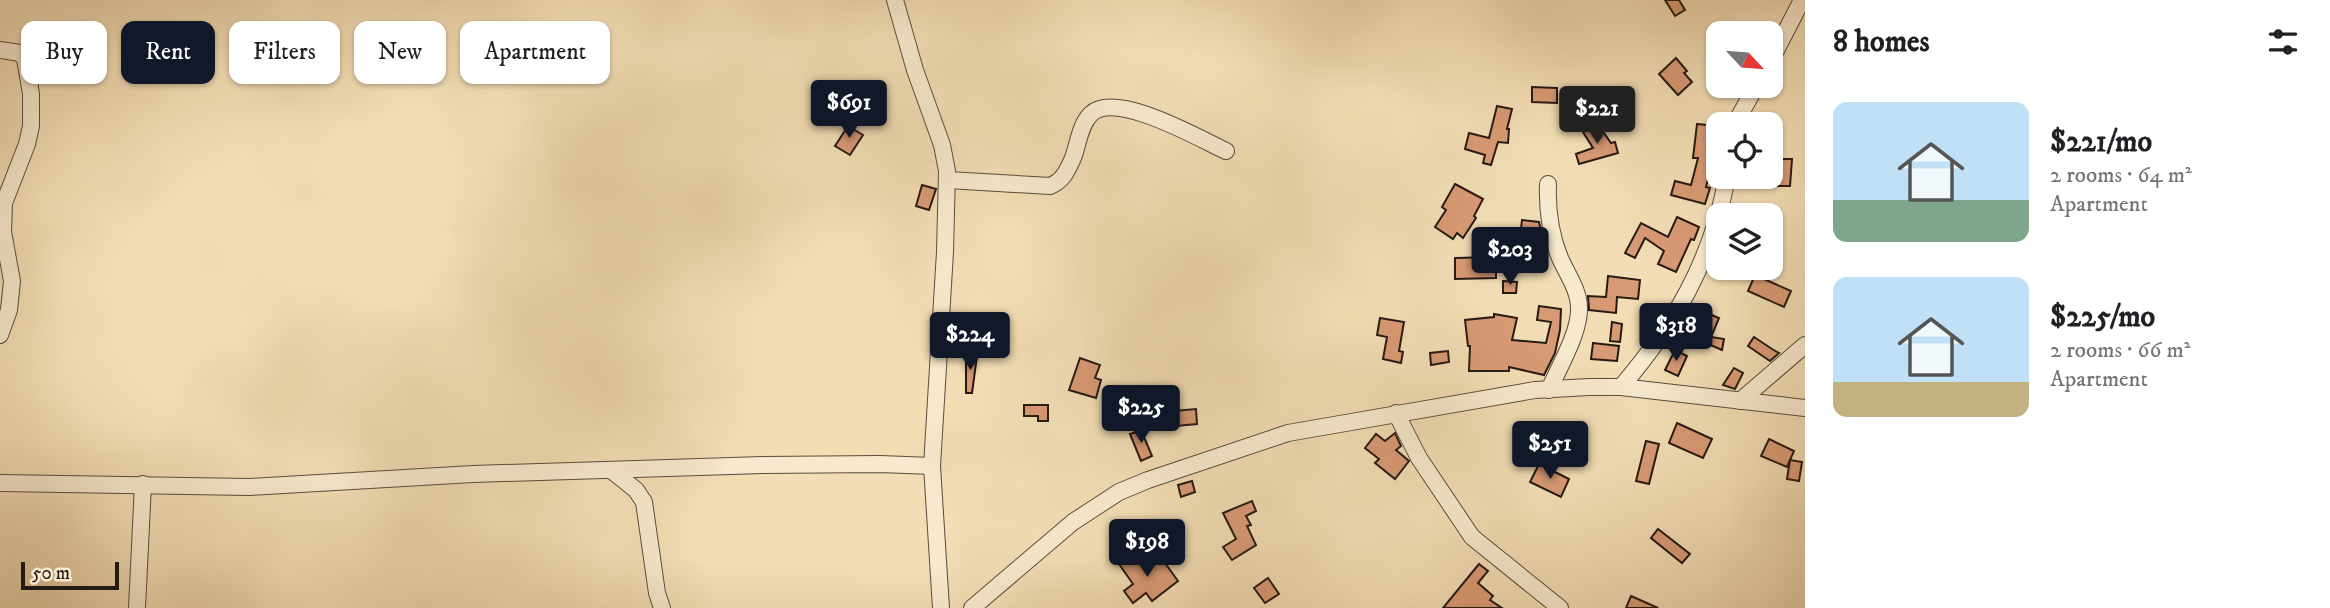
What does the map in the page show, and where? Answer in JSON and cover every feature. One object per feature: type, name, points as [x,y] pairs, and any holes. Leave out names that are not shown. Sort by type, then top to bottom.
[{"type":"street","points":[[895,0],[915,70],[942,145],[948,180],[932,466],[941,608]]},
{"type":"street","points":[[1783,37],[1802,0]]},
{"type":"street","points":[[0,50],[20,52],[24,59],[31,94],[31,127],[4,203],[3,232],[12,281],[9,310],[0,335]]},
{"type":"street","points":[[948,180],[1050,186],[1056,184],[1062,180],[1068,169],[1085,120],[1096,109],[1109,107],[1140,113],[1226,151]]},
{"type":"street","points":[[1548,184],[1549,225],[1577,295],[1579,308],[1575,329],[1549,390]]},
{"type":"street","points":[[1621,387],[1662,336],[1699,270],[1710,243],[1724,189]]},
{"type":"street","points":[[1740,401],[1805,345]]},
{"type":"street","points":[[972,608],[1073,522],[1119,492],[1147,480],[1288,433],[1396,413],[1549,390],[1621,387],[1805,408]]},
{"type":"street","points":[[1396,413],[1419,458],[1472,537],[1560,608]]},
{"type":"street","points":[[0,483],[249,487],[473,474],[763,464],[932,466]]},
{"type":"street","points":[[611,470],[636,490],[644,502],[657,593],[662,608]]},
{"type":"street","points":[[137,608],[143,484]]},
{"type":"building","points":[[1665,0],[1679,0],[1685,10],[1675,16]]},
{"type":"building","points":[[1676,58],[1692,82],[1678,95],[1659,74]]},
{"type":"building","points":[[1532,87],[1557,88],[1557,103],[1532,102]]},
{"type":"building","points":[[1497,106],[1512,109],[1507,129],[1508,143],[1498,142],[1491,165],[1483,163],[1485,155],[1465,149],[1469,133],[1489,138]]},
{"type":"building","points":[[1597,123],[1611,143],[1615,142],[1618,153],[1579,164],[1576,154],[1593,148],[1583,132]]},
{"type":"building","points":[[1697,124],[1706,125],[1706,189],[1710,189],[1705,204],[1671,195],[1675,181],[1691,185],[1698,158],[1693,158]]},
{"type":"building","points":[[848,126],[863,135],[850,155],[835,146]]},
{"type":"building","points":[[1783,159],[1792,159],[1790,186],[1783,186]]},
{"type":"building","points":[[1455,184],[1483,199],[1474,216],[1476,218],[1463,238],[1457,233],[1453,239],[1435,227],[1446,210],[1442,207]]},
{"type":"building","points":[[922,185],[936,189],[929,210],[916,206]]},
{"type":"building","points":[[1677,217],[1699,227],[1676,272],[1658,264],[1664,251],[1645,238],[1635,258],[1625,253],[1641,223],[1668,237]]},
{"type":"building","points":[[1522,220],[1539,222],[1543,239],[1520,237]]},
{"type":"building","points":[[1496,257],[1496,278],[1455,279],[1455,258]]},
{"type":"building","points":[[1608,276],[1640,280],[1638,299],[1617,297],[1616,313],[1589,310],[1588,296],[1606,297]]},
{"type":"building","points":[[1753,280],[1766,280],[1791,291],[1784,307],[1748,291]]},
{"type":"building","points":[[1503,281],[1517,282],[1516,293],[1503,293]]},
{"type":"building","points":[[1539,306],[1561,309],[1555,353],[1544,375],[1509,367],[1509,371],[1469,371],[1470,346],[1465,320],[1494,317],[1494,314],[1517,318],[1512,340],[1546,343],[1551,322],[1537,320]]},
{"type":"building","points":[[1702,311],[1719,318],[1711,337],[1724,339],[1722,350],[1692,337]]},
{"type":"building","points":[[1380,318],[1404,322],[1399,351],[1403,352],[1401,363],[1383,359],[1387,337],[1377,335]]},
{"type":"building","points":[[1612,322],[1622,324],[1620,342],[1610,341]]},
{"type":"building","points":[[1754,337],[1779,353],[1770,361],[1748,346]]},
{"type":"building","points":[[1593,343],[1619,346],[1617,361],[1591,359]]},
{"type":"building","points":[[1675,350],[1687,356],[1678,376],[1665,370]]},
{"type":"building","points":[[1448,351],[1449,362],[1431,365],[1430,353]]},
{"type":"building","points":[[966,354],[977,356],[972,393],[966,393]]},
{"type":"building","points":[[1080,358],[1100,365],[1095,378],[1101,380],[1096,398],[1069,390]]},
{"type":"building","points":[[1734,368],[1743,373],[1735,389],[1723,385]]},
{"type":"building","points":[[1024,405],[1048,405],[1048,421],[1038,421],[1038,416],[1024,416]]},
{"type":"building","points":[[1196,409],[1197,424],[1176,426],[1174,411]]},
{"type":"building","points":[[1677,423],[1712,439],[1703,458],[1669,443]]},
{"type":"building","points":[[1141,430],[1152,456],[1141,461],[1130,434]]},
{"type":"building","points":[[1395,433],[1401,446],[1396,450],[1409,461],[1395,479],[1375,463],[1379,459],[1365,448],[1376,434],[1385,441]]},
{"type":"building","points":[[1769,439],[1794,451],[1787,467],[1761,456]]},
{"type":"building","points":[[1646,441],[1659,444],[1649,484],[1636,481]]},
{"type":"building","points":[[1790,460],[1802,462],[1799,481],[1787,479]]},
{"type":"building","points":[[1539,464],[1569,479],[1561,497],[1530,482]]},
{"type":"building","points":[[1192,481],[1195,492],[1181,497],[1178,485]]},
{"type":"building","points":[[1252,501],[1256,511],[1246,516],[1251,525],[1247,526],[1256,545],[1232,560],[1223,547],[1236,539],[1223,513]]},
{"type":"building","points":[[1658,529],[1690,554],[1682,563],[1651,538]]},
{"type":"building","points":[[1139,555],[1149,569],[1162,559],[1178,581],[1152,601],[1146,593],[1133,603],[1124,591],[1133,584],[1119,564]]},
{"type":"building","points":[[1479,564],[1488,571],[1478,583],[1493,596],[1490,600],[1502,608],[1443,608]]},
{"type":"building","points":[[1268,578],[1279,594],[1265,603],[1254,588]]},
{"type":"building","points":[[1631,596],[1658,608],[1626,608]]}]
